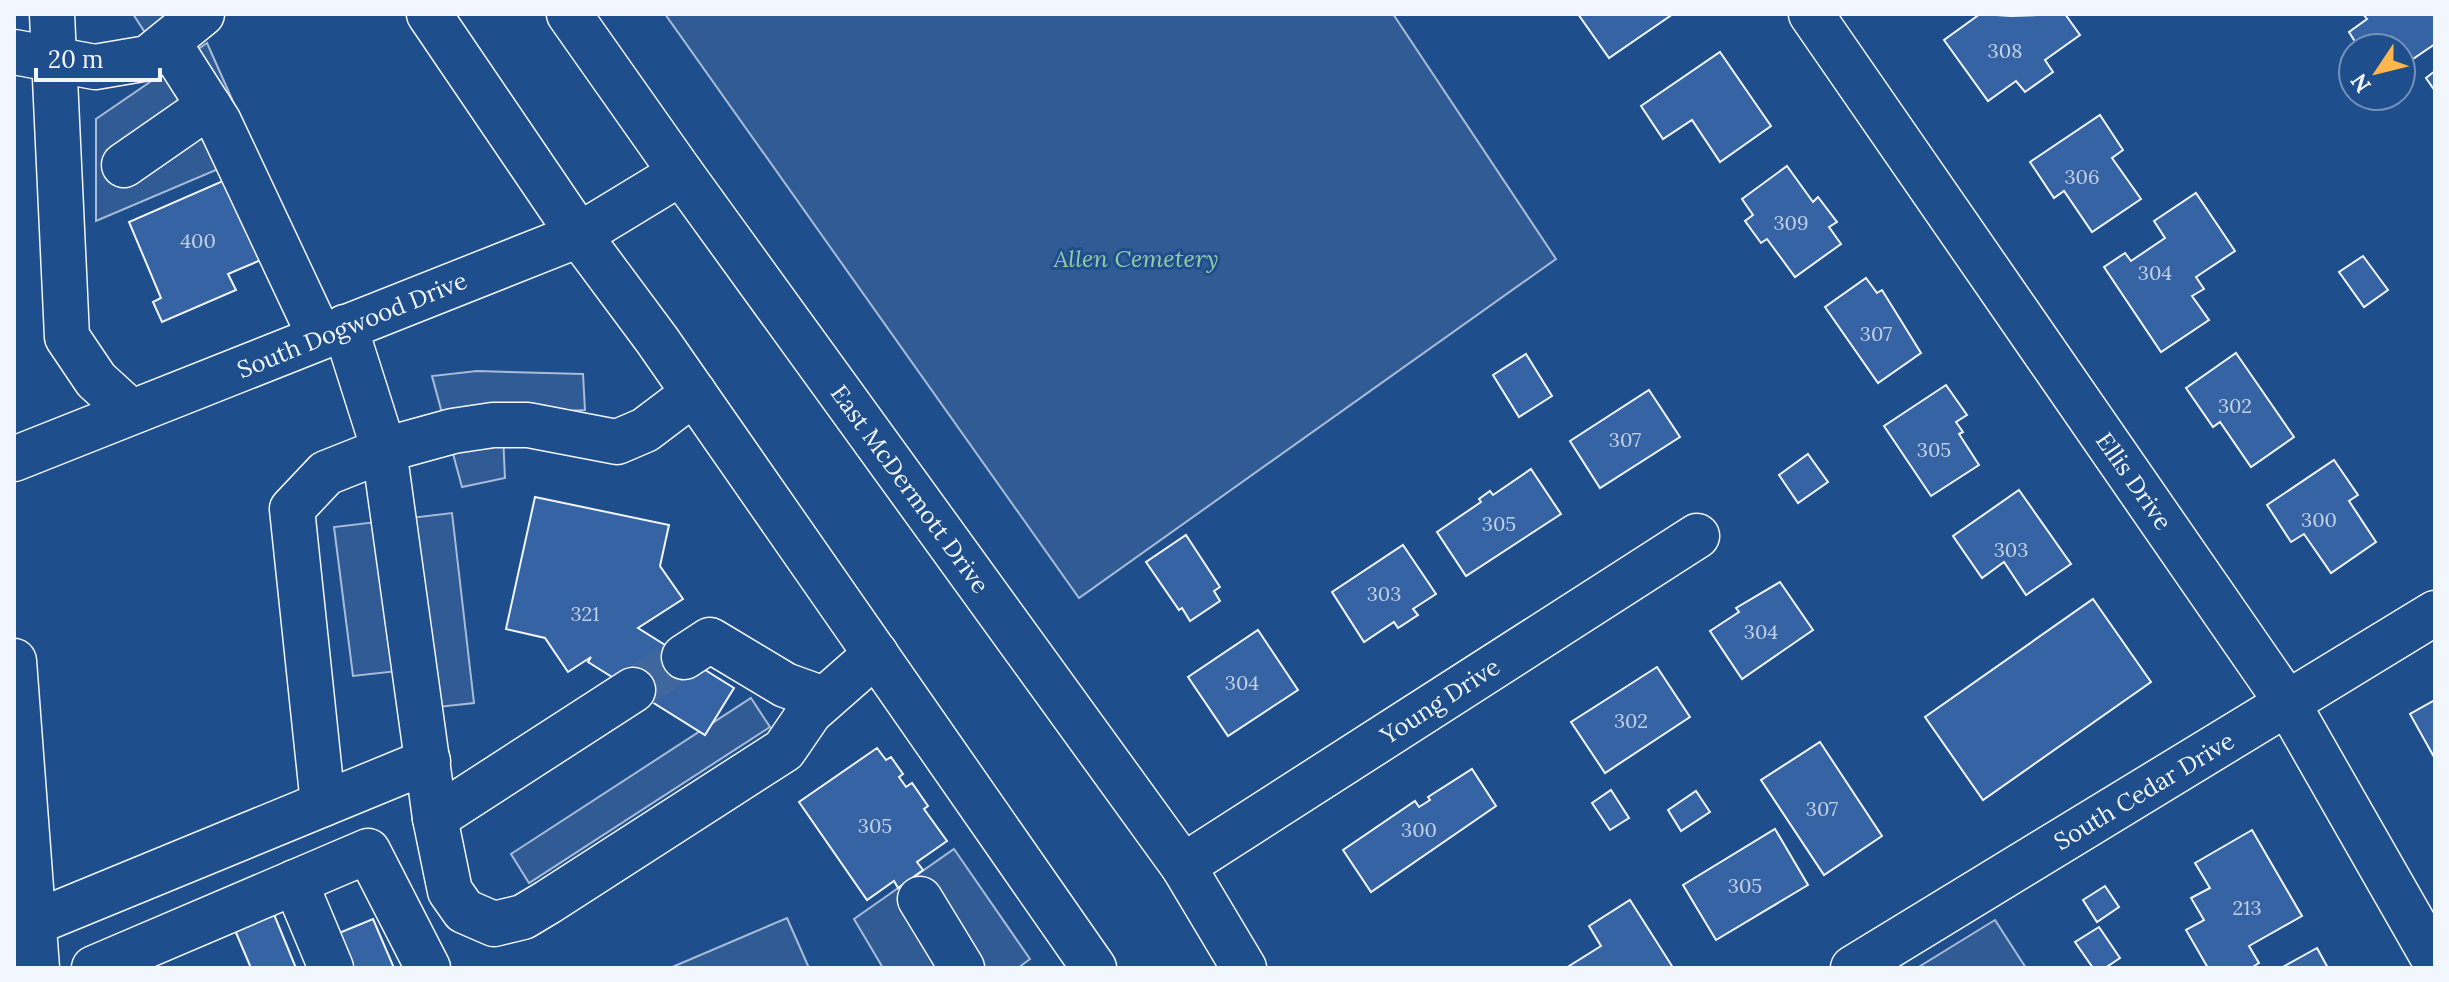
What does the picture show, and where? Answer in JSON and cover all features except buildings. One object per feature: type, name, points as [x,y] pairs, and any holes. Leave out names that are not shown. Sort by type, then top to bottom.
[{"type":"street","points":[[52,14],[33,56],[67,337],[96,380],[131,412]]},
{"type":"street","points":[[33,56],[95,67],[148,58],[202,14]]},
{"type":"street","points":[[429,14],[579,235],[694,393],[1094,968]]},
{"type":"street","name":"East McDermott Drive","points":[[569,14],[1183,866],[1244,968]]},
{"type":"street","name":"Ellis Drive","points":[[1811,14],[2288,704],[2435,961]]},
{"type":"street","points":[[168,42],[209,106],[333,332],[384,450],[435,818],[450,891],[464,911],[494,924],[523,917],[784,750],[810,712],[876,654]]},
{"type":"street","points":[[124,165],[209,106]]},
{"type":"street","name":"South Dogwood Drive","points":[[14,459],[579,235],[681,173]]},
{"type":"street","points":[[323,804],[292,509],[326,473],[384,450],[453,431],[493,425],[528,425],[617,442],[645,430],[694,393]]},
{"type":"street","name":"Young Drive","points":[[1183,866],[1697,536]]},
{"type":"street","name":"South Cedar Drive","points":[[1853,968],[2435,613]]},
{"type":"street","points":[[684,657],[710,640],[785,685],[824,699]]},
{"type":"street","points":[[14,661],[37,968]]},
{"type":"street","points":[[435,818],[633,690]]},
{"type":"street","points":[[34,923],[428,761]]},
{"type":"street","points":[[94,968],[368,851],[428,968]]},
{"type":"street","points":[[295,882],[331,968]]},
{"type":"street","points":[[920,899],[962,968]]},
{"type":"shaded area","points":[[133,14],[174,14],[146,34]]},
{"type":"shaded area","name":"Allen Cemetery","points":[[665,14],[1393,14],[1556,259],[1079,598]]},
{"type":"shaded area","points":[[207,43],[256,153],[96,221],[96,119]]},
{"type":"shaded area","points":[[477,371],[583,374],[585,410],[502,414],[505,478],[462,487],[432,376]]},
{"type":"shaded area","points":[[452,513],[474,703],[438,707],[433,667],[353,676],[334,527]]},
{"type":"shaded area","points":[[751,698],[770,727],[529,883],[511,854]]},
{"type":"shaded area","points":[[954,849],[1030,959],[1018,968],[883,968],[854,919]]},
{"type":"shaded area","points":[[787,918],[809,968],[670,968]]},
{"type":"shaded area","points":[[1995,920],[2026,968],[1917,968]]},
{"type":"tunnel","points":[[633,690],[684,657]]}]
